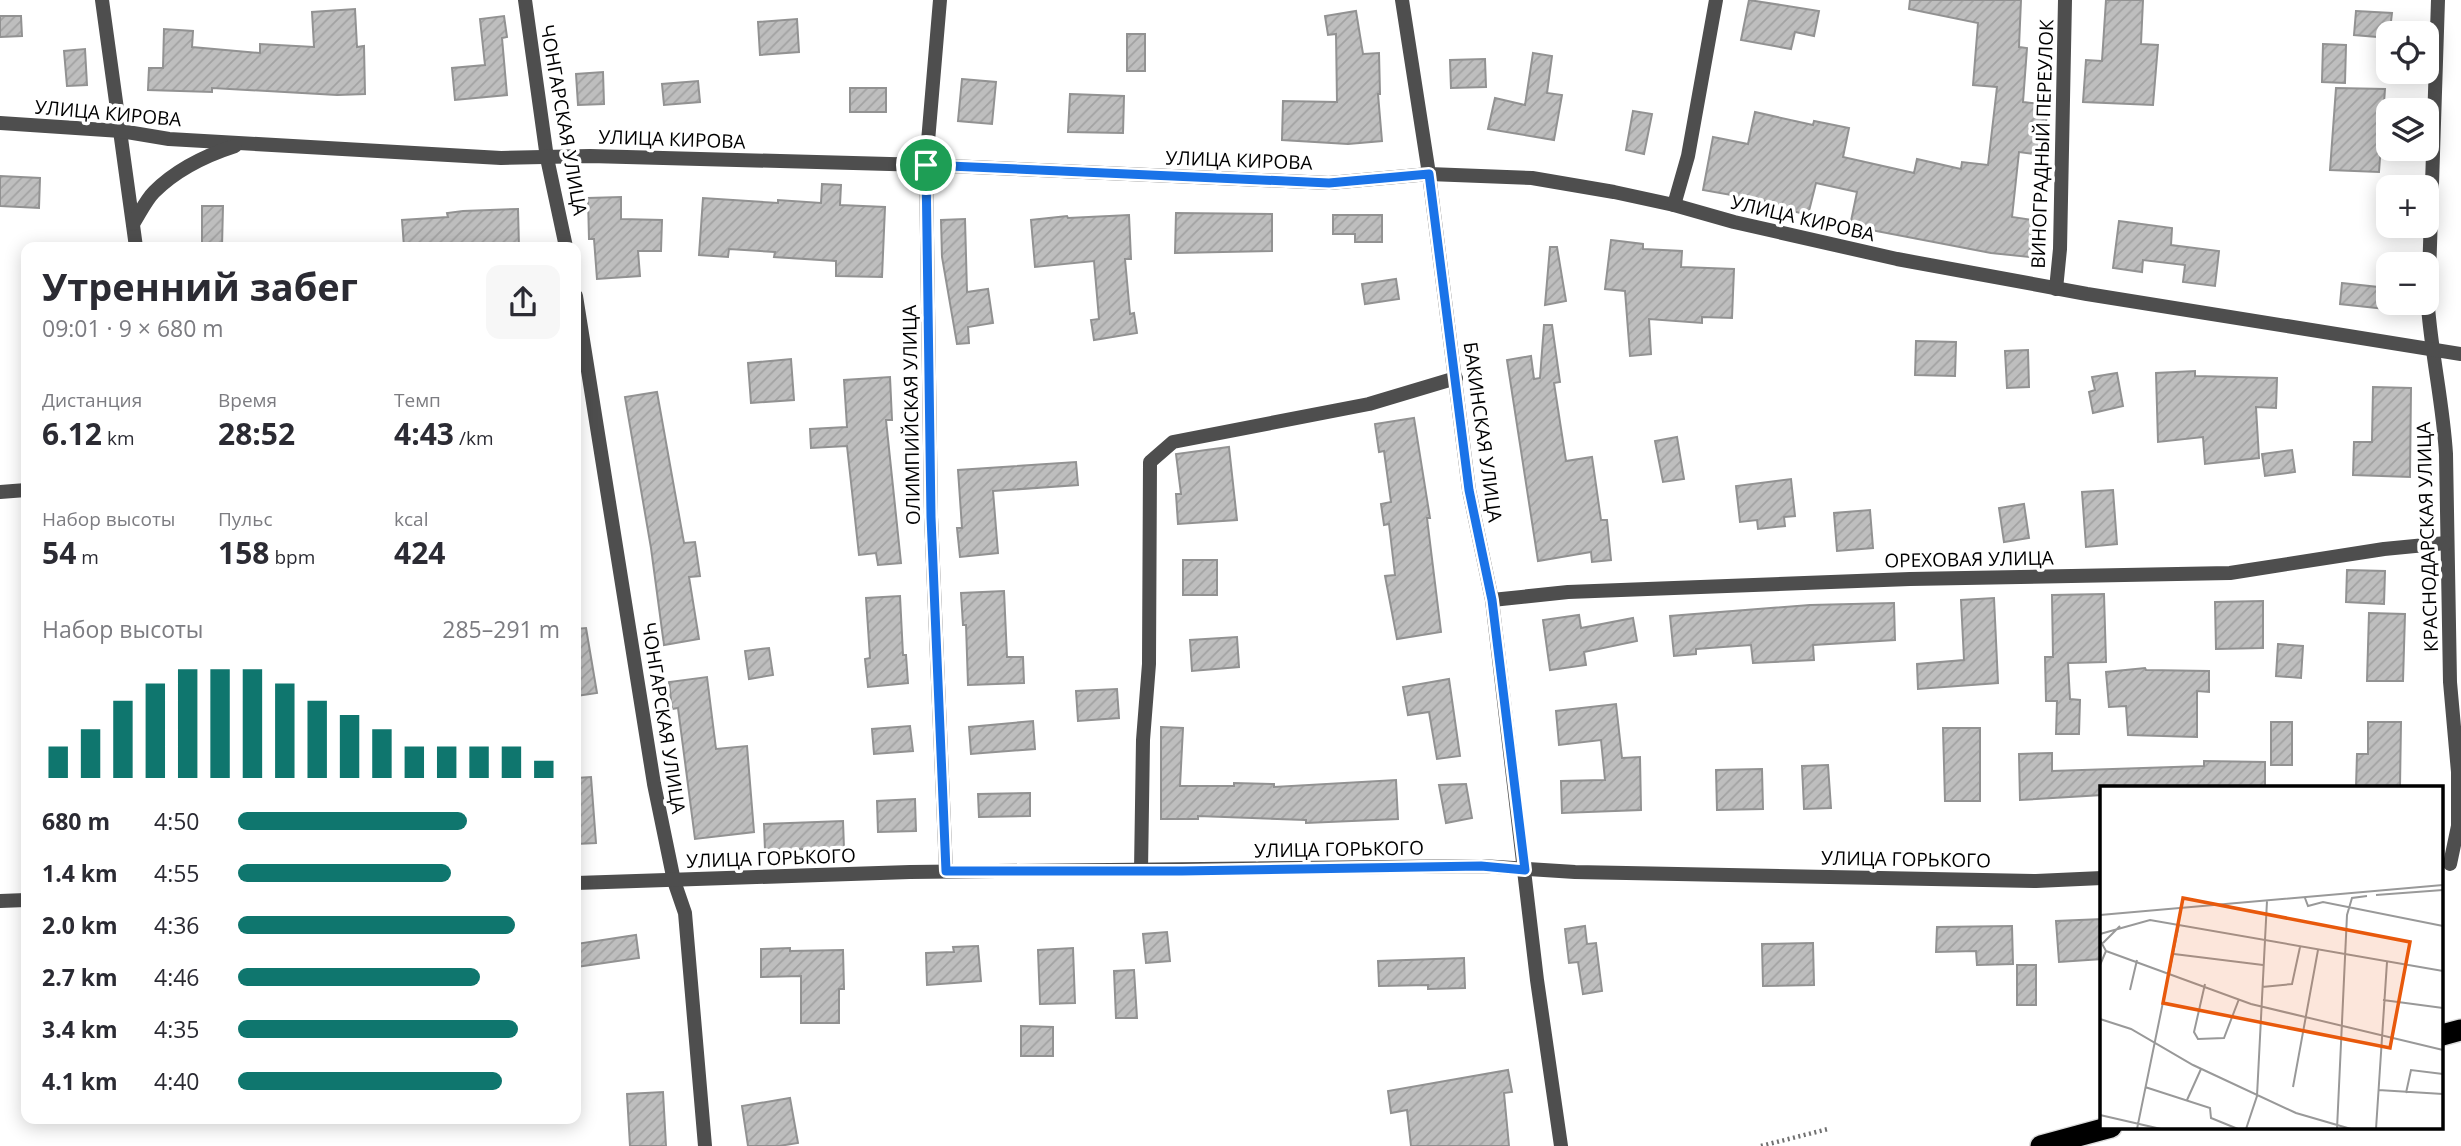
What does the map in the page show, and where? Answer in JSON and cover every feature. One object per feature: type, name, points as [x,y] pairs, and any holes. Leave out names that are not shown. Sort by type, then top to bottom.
[{"type":"highway","points":[[2444,1034],[2461,1030]]},
{"type":"highway","points":[[2041,1146],[2106,1128]]},
{"type":"street","points":[[102,0],[135,242]]},
{"type":"street","name":"ЧОНГАРСКАЯ УЛИЦА","points":[[525,0],[547,158],[565,242]]},
{"type":"street","name":"ОЛИМПИЙСКАЯ УЛИЦА","points":[[940,0],[926,165],[931,517],[946,871]]},
{"type":"street","name":"БАКИНСКАЯ УЛИЦА","points":[[1402,0],[1429,174],[1469,490],[1492,600],[1539,994],[1561,1146]]},
{"type":"street","points":[[1674,205],[1688,156],[1717,0]]},
{"type":"street","name":"ВИНОГРАДНЫЙ ПЕРЕУЛОК","points":[[2056,289],[2060,249],[2065,0]]},
{"type":"street","name":"КРАСНОДАРСКАЯ УЛИЦА","points":[[2438,0],[2429,294],[2432,350],[2445,423],[2450,682],[2458,772],[2458,826],[2451,864]]},
{"type":"street","name":"УЛИЦА КИРОВА","points":[[0,123],[121,131],[169,139],[500,158],[590,156],[926,165],[1329,183],[1429,174],[1532,178],[1674,205],[1734,222],[1897,260],[2056,289],[2461,354]]},
{"type":"street","points":[[133,224],[153,192],[170,179],[212,154],[243,143]]},
{"type":"street","name":"ЧОНГАРСКАЯ УЛИЦА","points":[[581,327],[654,784],[674,881],[685,912],[705,1146]]},
{"type":"street","points":[[1141,871],[1143,740],[1149,664],[1150,462],[1173,442],[1369,404],[1456,378]]},
{"type":"street","points":[[0,492],[21,490]]},
{"type":"street","name":"ОРЕХОВАЯ УЛИЦА","points":[[1492,600],[1568,592],[1910,579],[2230,573],[2384,549],[2446,543]]},
{"type":"street","name":"УЛИЦА ГОРЬКОГО","points":[[581,883],[946,871],[1481,866],[1525,870],[2036,881],[2100,878]]},
{"type":"street","points":[[0,901],[21,900]]},
{"type":"path","points":[[1761,1146],[1828,1129]]},
{"type":"building","points":[[1749,0],[1819,11],[1814,36],[1795,32],[1791,49],[1741,40]]},
{"type":"building","points":[[1910,0],[2021,0],[2019,47],[2027,48],[2023,102],[2048,105],[2042,155],[2019,152],[2012,217],[2033,220],[2029,257],[1991,253],[1850,226],[1857,192],[1816,183],[1808,215],[1765,204],[1765,201],[1703,190],[1713,137],[1748,144],[1755,112],[1813,125],[1814,121],[1849,128],[1843,157],[1914,173],[1917,159],[1961,169],[1962,162],[1988,165],[1997,87],[1973,85],[1978,23],[1909,9]]},
{"type":"building","points":[[2106,0],[2143,0],[2141,44],[2158,45],[2153,105],[2083,102],[2086,60],[2102,61]]},
{"type":"building","points":[[355,9],[357,47],[364,46],[365,94],[212,88],[212,92],[148,90],[149,68],[163,68],[164,29],[193,31],[192,47],[260,53],[260,44],[314,47],[312,12]]},
{"type":"building","points":[[1356,11],[1363,54],[1379,53],[1378,94],[1382,141],[1348,144],[1282,140],[1283,101],[1337,102],[1336,34],[1328,35],[1325,16]]},
{"type":"building","points":[[2356,11],[2392,13],[2391,21],[2376,21],[2376,37],[2354,35]]},
{"type":"building","points":[[0,16],[21,16],[22,36],[0,37]]},
{"type":"building","points":[[504,16],[507,37],[502,38],[507,95],[455,100],[452,68],[485,65],[480,19]]},
{"type":"building","points":[[797,19],[799,52],[760,55],[758,22]]},
{"type":"building","points":[[1127,34],[1145,34],[1145,71],[1127,71]]},
{"type":"building","points":[[2323,44],[2346,45],[2345,83],[2322,82]]},
{"type":"building","points":[[85,49],[87,85],[67,86],[64,51]]},
{"type":"building","points":[[1533,53],[1552,56],[1547,93],[1562,95],[1554,140],[1488,129],[1495,98],[1525,105]]},
{"type":"building","points":[[1485,59],[1486,87],[1451,88],[1450,60]]},
{"type":"building","points":[[603,72],[604,104],[578,105],[576,74]]},
{"type":"building","points":[[962,79],[996,82],[992,124],[958,121]]},
{"type":"building","points":[[698,81],[700,102],[664,105],[662,84]]},
{"type":"building","points":[[850,88],[886,88],[886,112],[850,112]]},
{"type":"building","points":[[2336,88],[2385,89],[2384,98],[2376,98],[2376,161],[2380,161],[2379,172],[2330,170]]},
{"type":"building","points":[[1070,94],[1124,96],[1123,133],[1068,132]]},
{"type":"building","points":[[1633,111],[1652,114],[1644,154],[1626,150]]},
{"type":"building","points":[[0,176],[40,178],[39,208],[0,206]]},
{"type":"building","points":[[822,184],[841,185],[840,205],[885,207],[882,277],[836,276],[836,261],[774,257],[775,252],[729,249],[728,257],[699,255],[703,198],[821,203]]},
{"type":"building","points":[[621,197],[621,219],[662,220],[661,251],[638,251],[640,276],[597,279],[594,239],[589,239],[588,198]]},
{"type":"building","points":[[202,206],[223,206],[222,242],[202,242]]},
{"type":"building","points":[[518,209],[519,242],[404,242],[402,220],[448,217],[447,213]]},
{"type":"building","points":[[1176,213],[1272,214],[1272,251],[1175,253]]},
{"type":"building","points":[[1129,215],[1131,259],[1125,259],[1130,314],[1134,313],[1137,333],[1094,340],[1091,320],[1099,319],[1094,261],[1035,267],[1031,220],[1067,216]]},
{"type":"building","points":[[1333,215],[1382,215],[1382,242],[1355,242],[1355,234],[1333,234]]},
{"type":"building","points":[[965,219],[967,292],[988,289],[993,323],[968,327],[969,343],[957,344],[942,257],[941,220]]},
{"type":"building","points":[[2119,221],[2172,228],[2171,245],[2219,251],[2215,286],[2183,282],[2185,265],[2143,260],[2142,272],[2113,268]]},
{"type":"building","points":[[1611,240],[1643,244],[1643,249],[1682,251],[1681,267],[1734,269],[1732,318],[1702,317],[1702,323],[1649,319],[1651,354],[1630,356],[1625,291],[1605,289]]},
{"type":"building","points":[[1550,247],[1557,247],[1566,301],[1545,305]]},
{"type":"building","points":[[1396,279],[1399,299],[1365,304],[1362,284]]},
{"type":"building","points":[[2342,283],[2376,287],[2376,308],[2340,304]]},
{"type":"building","points":[[1544,325],[1552,325],[1560,382],[1554,383],[1566,461],[1592,457],[1601,520],[1607,520],[1611,560],[1592,562],[1591,552],[1538,561],[1507,360],[1531,356],[1534,379],[1540,378]]},
{"type":"building","points":[[1916,341],[1956,342],[1955,376],[1915,375]]},
{"type":"building","points":[[2028,350],[2029,387],[2007,388],[2005,351]]},
{"type":"building","points":[[791,359],[794,400],[751,403],[748,363]]},
{"type":"building","points":[[2195,371],[2195,376],[2277,378],[2276,408],[2256,407],[2259,458],[2205,464],[2203,437],[2158,442],[2156,373]]},
{"type":"building","points":[[2117,373],[2123,406],[2093,413],[2089,392],[2095,390],[2092,377]]},
{"type":"building","points":[[890,377],[892,420],[886,420],[901,563],[878,565],[876,553],[859,555],[847,446],[811,448],[810,429],[847,427],[844,380]]},
{"type":"building","points":[[2373,387],[2411,388],[2410,477],[2353,475],[2354,442],[2372,442]]},
{"type":"building","points":[[657,392],[684,543],[695,542],[700,576],[689,577],[699,639],[664,645],[651,548],[625,397]]},
{"type":"building","points":[[1414,418],[1430,518],[1427,518],[1441,632],[1397,639],[1385,576],[1395,575],[1389,524],[1384,525],[1381,504],[1391,502],[1384,451],[1379,452],[1375,424]]},
{"type":"building","points":[[1677,437],[1684,479],[1663,482],[1655,441]]},
{"type":"building","points":[[1229,447],[1237,520],[1178,524],[1176,494],[1181,494],[1176,454]]},
{"type":"building","points":[[2292,450],[2295,472],[2265,476],[2262,454]]},
{"type":"building","points":[[1076,462],[1078,485],[993,491],[998,553],[960,557],[957,528],[962,528],[958,470]]},
{"type":"building","points":[[1791,479],[1795,516],[1784,517],[1785,526],[1758,529],[1757,520],[1740,522],[1736,486]]},
{"type":"building","points":[[2113,490],[2117,544],[2086,547],[2082,492]]},
{"type":"building","points":[[2024,504],[2029,538],[2004,542],[1999,508]]},
{"type":"building","points":[[1870,510],[1873,548],[1837,551],[1834,513]]},
{"type":"building","points":[[1183,560],[1217,560],[1217,595],[1183,595]]},
{"type":"building","points":[[2347,570],[2385,571],[2384,604],[2346,602]]},
{"type":"building","points":[[1004,591],[1007,657],[1023,657],[1024,683],[968,685],[966,625],[963,625],[961,593]]},
{"type":"building","points":[[2104,594],[2106,662],[2068,663],[2070,699],[2080,700],[2079,734],[2056,734],[2057,701],[2046,701],[2045,657],[2053,657],[2052,595]]},
{"type":"building","points":[[900,596],[903,655],[906,655],[908,683],[868,687],[865,659],[870,658],[866,598]]},
{"type":"building","points":[[1994,598],[1998,683],[1918,689],[1917,664],[1964,660],[1961,600]]},
{"type":"building","points":[[2263,601],[2263,648],[2216,649],[2215,602]]},
{"type":"building","points":[[1894,603],[1895,640],[1813,645],[1814,660],[1753,663],[1751,645],[1696,649],[1696,654],[1674,656],[1670,616],[1810,605]]},
{"type":"building","points":[[2369,613],[2405,614],[2403,681],[2367,681]]},
{"type":"building","points":[[1579,615],[1581,628],[1633,618],[1637,641],[1584,652],[1586,665],[1550,670],[1543,620]]},
{"type":"building","points":[[581,628],[586,628],[597,693],[581,695]]},
{"type":"building","points":[[1237,637],[1239,667],[1192,671],[1190,640]]},
{"type":"building","points":[[2278,644],[2303,646],[2301,678],[2276,676]]},
{"type":"building","points":[[769,648],[773,675],[749,679],[745,651]]},
{"type":"building","points":[[2145,668],[2209,671],[2209,692],[2197,691],[2197,737],[2128,735],[2126,706],[2109,707],[2106,672]]},
{"type":"building","points":[[707,677],[716,749],[747,746],[754,832],[695,839],[678,708],[672,709],[669,682]]},
{"type":"building","points":[[1449,679],[1460,756],[1437,759],[1429,712],[1408,715],[1403,687]]},
{"type":"building","points":[[1117,689],[1119,718],[1078,721],[1076,691]]},
{"type":"building","points":[[1616,704],[1622,758],[1640,757],[1641,810],[1562,813],[1561,781],[1605,780],[1601,740],[1559,745],[1556,711]]},
{"type":"building","points":[[1033,721],[1035,749],[971,754],[969,727]]},
{"type":"building","points":[[2271,722],[2292,722],[2292,765],[2271,765]]},
{"type":"building","points":[[2368,722],[2401,722],[2400,786],[2356,786],[2357,754],[2368,754]]},
{"type":"building","points":[[910,726],[913,751],[874,754],[872,729]]},
{"type":"building","points":[[1161,727],[1183,728],[1180,786],[1234,786],[1234,783],[1274,784],[1274,787],[1396,780],[1398,819],[1306,823],[1306,820],[1198,816],[1198,819],[1161,819]]},
{"type":"building","points":[[1943,728],[1980,728],[1980,801],[1945,801]]},
{"type":"building","points":[[2052,753],[2052,771],[2204,766],[2204,761],[2265,762],[2265,786],[2100,786],[2100,795],[2020,800],[2019,754]]},
{"type":"building","points":[[1828,765],[1831,808],[1804,809],[1802,766]]},
{"type":"building","points":[[1762,769],[1763,809],[1717,810],[1716,770]]},
{"type":"building","points":[[591,777],[596,843],[581,844],[581,778]]},
{"type":"building","points":[[1466,784],[1472,818],[1446,823],[1439,785]]},
{"type":"building","points":[[1030,793],[1030,816],[979,817],[978,794]]},
{"type":"building","points":[[915,799],[916,831],[878,832],[877,801]]},
{"type":"building","points":[[843,821],[844,848],[765,850],[764,824]]},
{"type":"building","points":[[2100,919],[2100,959],[2059,962],[2056,921]]},
{"type":"building","points":[[1585,926],[1587,944],[1596,943],[1602,991],[1583,994],[1578,962],[1569,963],[1565,929]]},
{"type":"building","points":[[2012,926],[2013,964],[1977,965],[1976,951],[1936,952],[1937,927]]},
{"type":"building","points":[[1167,932],[1170,961],[1146,963],[1143,934]]},
{"type":"building","points":[[636,935],[639,958],[581,966],[581,943]]},
{"type":"building","points":[[1813,943],[1814,985],[1763,986],[1762,944]]},
{"type":"building","points":[[978,946],[981,981],[927,985],[926,953],[954,952],[953,947]]},
{"type":"building","points":[[790,948],[790,951],[843,950],[844,989],[839,989],[839,1023],[801,1023],[801,976],[761,977],[761,949]]},
{"type":"building","points":[[1073,948],[1075,1003],[1040,1004],[1038,950]]},
{"type":"building","points":[[1464,958],[1465,988],[1428,989],[1428,985],[1379,986],[1378,961]]},
{"type":"building","points":[[2017,965],[2036,965],[2036,1005],[2017,1005]]},
{"type":"building","points":[[1134,970],[1137,1018],[1116,1018],[1114,971]]},
{"type":"building","points":[[1021,1026],[1053,1027],[1053,1056],[1021,1056]]},
{"type":"building","points":[[1508,1070],[1512,1092],[1504,1093],[1509,1146],[1411,1146],[1407,1110],[1391,1113],[1388,1091]]},
{"type":"building","points":[[663,1092],[666,1146],[630,1146],[627,1094]]},
{"type":"building","points":[[790,1098],[798,1143],[748,1146],[742,1106]]},
{"type":"route","points":[[926,165],[1329,183],[1429,174],[1469,490],[1492,600],[1525,870],[1481,866],[1182,871],[946,871],[931,517],[926,165]]}]
